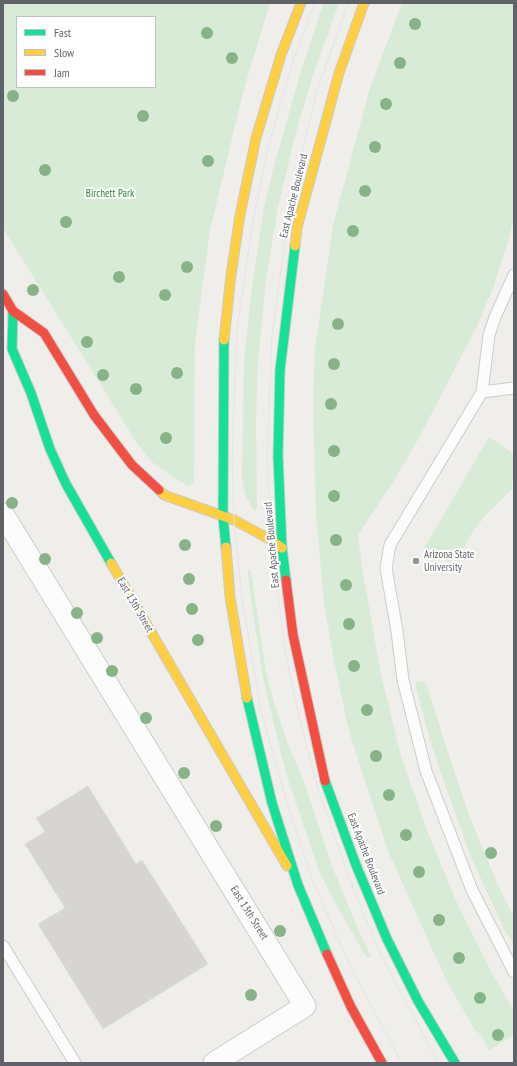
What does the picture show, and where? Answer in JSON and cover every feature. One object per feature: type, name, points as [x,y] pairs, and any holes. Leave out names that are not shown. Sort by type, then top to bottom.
[{"type":"main road","points":[[301,3],[281,55],[256,138],[240,215],[223,347],[223,516],[230,596],[249,710],[272,803],[298,885],[345,995],[382,1063]]},
{"type":"main road","name":"East Apache Boulevard","points":[[364,3],[339,73],[297,228],[280,370],[278,456],[282,548],[293,635],[326,783],[356,865],[387,939],[418,1001],[455,1063]]},
{"type":"main road","points":[[3,294],[13,311],[44,333],[94,415],[132,465],[164,495],[234,520],[271,540],[282,548]]},
{"type":"main road","name":"East 13th Street","points":[[13,311],[12,349],[32,393],[50,449],[66,484],[161,651],[298,885]]},
{"type":"street","name":"East 13th Street","points":[[3,514],[305,1006],[214,1063]]},
{"type":"lane","points":[[514,276],[495,317],[489,335],[482,392],[390,545],[386,568],[397,631],[403,680],[426,771],[472,890],[514,972]]},
{"type":"lane","points":[[482,392],[514,388]]},
{"type":"lane","points":[[3,946],[75,1063]]},
{"type":"green space","name":"Birchett Park","points":[[3,3],[270,3],[243,92],[210,230],[195,342],[194,483],[189,486],[174,478],[152,462],[135,440],[3,228]]},
{"type":"green space","points":[[324,3],[339,3],[313,75],[294,140],[277,212],[266,281],[258,363],[256,420],[257,507],[255,511],[253,510],[245,494],[242,478],[244,359],[253,279],[264,208],[273,170],[302,67]]},
{"type":"green space","points":[[402,3],[514,3],[514,216],[509,238],[493,288],[476,328],[420,436],[393,482],[358,535],[362,567],[381,675],[401,756],[427,830],[457,903],[493,975],[514,1011],[514,1035],[489,1050],[481,1035],[475,1030],[446,980],[388,851],[349,731],[334,661],[324,603],[316,514],[313,400],[315,349],[333,225],[370,88]]},
{"type":"green space","points":[[489,437],[514,454],[512,489],[486,515],[473,531],[463,550],[451,562],[423,550]]},
{"type":"green space","points":[[249,569],[251,572],[266,672],[274,703],[288,744],[306,787],[332,866],[371,956],[369,958],[366,957],[319,871],[287,777],[263,678],[251,600]]},
{"type":"green space","points":[[416,681],[424,682],[427,685],[469,815],[497,883],[514,917],[514,945],[503,927],[471,857],[432,747],[416,688]]},
{"type":"building","points":[[88,786],[136,864],[142,860],[208,964],[103,1029],[38,924],[65,908],[25,844],[45,832],[36,818]]},
{"type":"tram line","points":[[315,3],[294,58],[268,148],[253,221],[237,329],[232,457],[234,520],[242,598],[261,711],[290,813],[313,882],[352,970],[402,1063]]},
{"type":"tram line","points":[[348,3],[317,91],[300,160],[287,226],[272,336],[267,457],[271,540],[286,657],[317,786],[347,872],[381,956],[439,1063]]},
{"type":"traffic: fast","points":[[286,580],[282,548],[278,456],[280,370],[295,246]]},
{"type":"traffic: fast","points":[[13,311],[12,349],[31,393],[50,449],[66,484],[111,563]]},
{"type":"traffic: fast","points":[[224,340],[223,517],[226,547]]},
{"type":"traffic: fast","points":[[247,698],[272,803],[298,885],[327,954]]},
{"type":"traffic: fast","points":[[325,781],[356,865],[387,939],[418,1001],[455,1063]]},
{"type":"traffic: slow","points":[[224,340],[231,275],[240,215],[256,138],[281,55],[301,3]]},
{"type":"traffic: slow","points":[[295,246],[297,228],[339,73],[364,3]]},
{"type":"traffic: slow","points":[[159,490],[164,495],[234,520],[271,540],[282,548]]},
{"type":"traffic: slow","points":[[226,547],[230,597],[247,698]]},
{"type":"traffic: slow","points":[[111,563],[287,866]]},
{"type":"traffic: jam","points":[[3,294],[13,311],[44,333],[94,415],[132,465],[159,490]]},
{"type":"traffic: jam","points":[[286,580],[293,635],[325,781]]},
{"type":"traffic: jam","points":[[327,954],[351,1007],[382,1063]]},
{"type":"place","name":"Arizona State University","points":[[416,561]]}]
